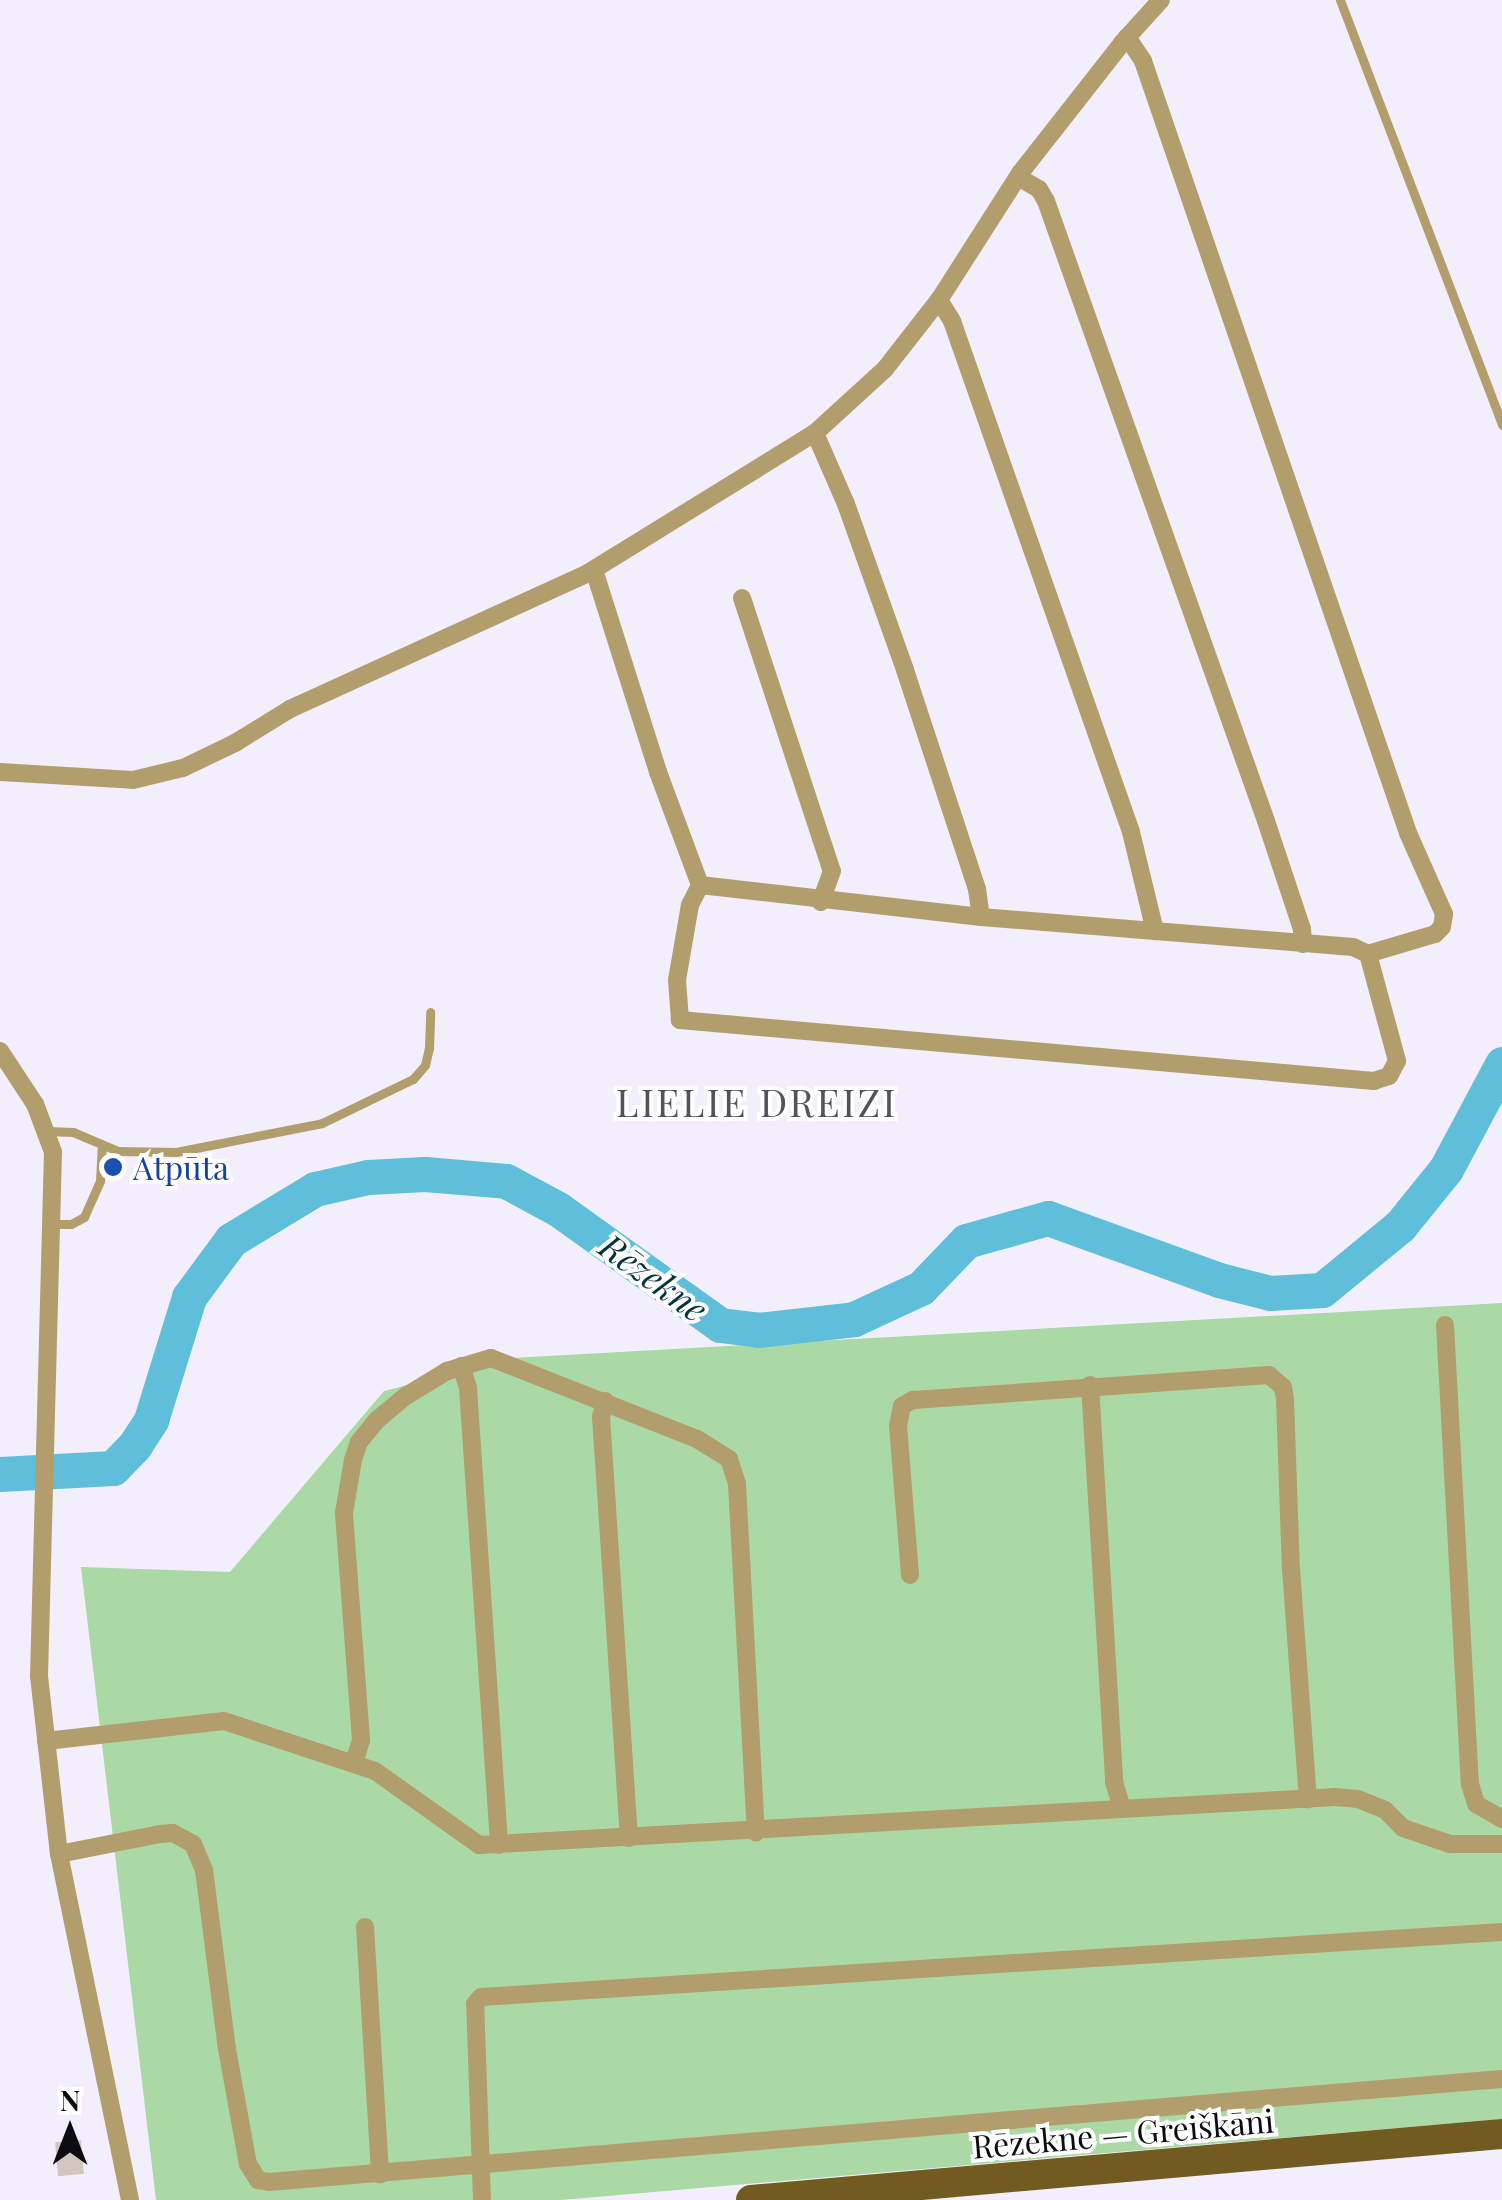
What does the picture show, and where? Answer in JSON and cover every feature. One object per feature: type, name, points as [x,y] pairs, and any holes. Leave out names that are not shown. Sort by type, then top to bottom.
[{"type":"main road","name":"Rēzekne — Greiškāni","points":[[750,2200],[1502,2134]]},
{"type":"street","points":[[0,772],[133,780],[183,768],[235,743],[290,709],[594,570],[815,433],[885,369],[939,300],[1018,177],[1127,37],[1162,0]]},
{"type":"street","points":[[700,885],[821,902],[1352,948],[1368,954],[1435,934],[1442,927],[1444,914],[1408,834],[1143,61],[1127,37]]},
{"type":"street","points":[[1018,177],[1039,190],[1046,201],[1266,820],[1302,929],[1303,944]]},
{"type":"street","points":[[939,300],[952,321],[1131,832],[1155,931]]},
{"type":"street","points":[[815,433],[846,504],[905,670],[977,889],[980,917]]},
{"type":"street","points":[[594,570],[658,772],[700,885],[690,905],[678,980],[680,1020],[1374,1082],[1389,1076],[1397,1061],[1368,954]]},
{"type":"street","points":[[742,598],[832,871],[821,902]]},
{"type":"street","points":[[0,1050],[47,1131],[53,1152],[39,1676],[59,1854],[130,2200]]},
{"type":"street","points":[[1445,1325],[1470,1784],[1476,1804],[1502,1819]]},
{"type":"street","points":[[354,1763],[360,1740],[344,1513],[359,1442],[377,1420],[406,1396],[461,1366],[491,1358],[720,1450],[735,1471],[756,1832]]},
{"type":"street","points":[[461,1366],[468,1388],[499,1844]]},
{"type":"street","points":[[910,1575],[898,1426],[902,1406],[930,1396],[1269,1375],[1283,1387],[1308,1799]]},
{"type":"street","points":[[1090,1385],[1112,1750],[1122,1808]]},
{"type":"street","points":[[604,1401],[601,1417],[629,1838]]},
{"type":"street","points":[[46,1740],[224,1721],[375,1770],[480,1846],[1308,1799],[1358,1799],[1385,1810],[1402,1828],[1450,1844],[1502,1844]]},
{"type":"street","points":[[59,1854],[173,1833],[193,1844],[204,1870],[227,2049],[252,2174],[269,2182],[1502,2079]]},
{"type":"street","points":[[365,1926],[380,2174]]},
{"type":"street","points":[[482,2200],[475,2004],[481,1997],[1502,1932]]},
{"type":"lane","points":[[1340,0],[1502,425]]},
{"type":"lane","points":[[47,1131],[73,1132],[102,1147],[176,1152],[322,1123],[413,1079],[425,1065],[430,1012]]},
{"type":"lane","points":[[53,1224],[72,1224],[84,1217],[95,1200],[102,1147]]},
{"type":"green space","points":[[1502,1303],[1502,2119],[561,2200],[156,2200],[81,1567],[230,1572],[384,1391],[512,1358]]},
{"type":"building","points":[[81,2140],[84,2174],[58,2176],[55,2142]]},
{"type":"waterway","name":"Rēzekne","points":[[0,1474],[113,1468],[151,1420],[189,1297],[231,1240],[315,1189],[368,1177],[425,1174],[506,1181],[558,1209],[720,1325],[758,1330],[854,1319],[921,1288],[966,1241],[1048,1218],[1219,1280],[1270,1293],[1322,1290],[1400,1226],[1446,1169],[1502,1064]]},
{"type":"place","name":"Atpūta","points":[[113,1167]]},
{"type":"district","name":"LIELIE DREIZI","points":[[757,1102]]}]
